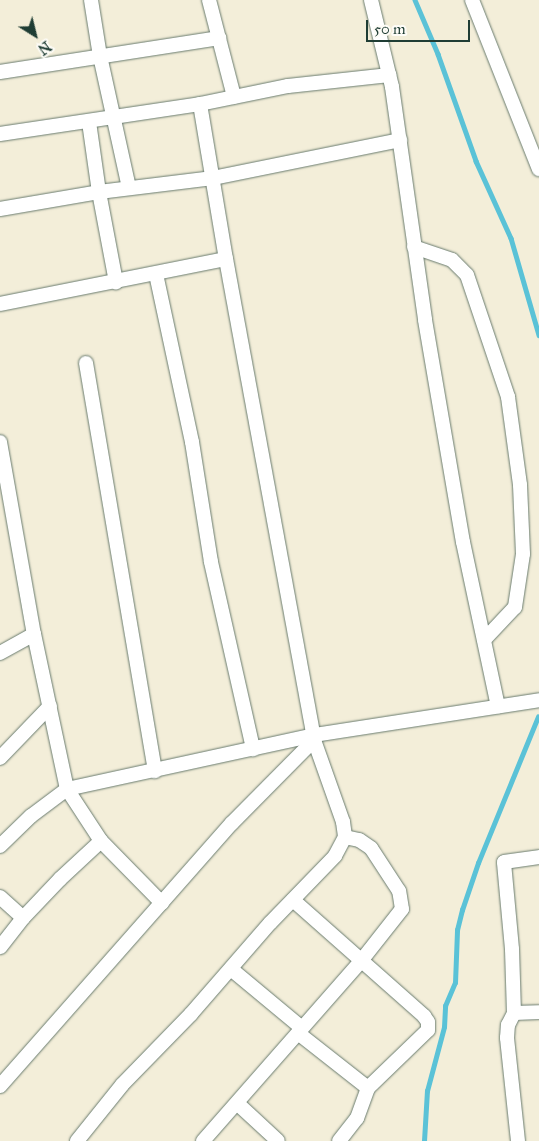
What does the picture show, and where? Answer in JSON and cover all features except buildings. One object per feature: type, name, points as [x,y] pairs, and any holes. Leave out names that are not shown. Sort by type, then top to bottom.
[{"type":"street","points":[[91,0],[100,56],[129,188]]},
{"type":"street","points":[[209,0],[234,97]]},
{"type":"street","points":[[371,0],[400,140],[414,247],[461,532],[498,706]]},
{"type":"street","points":[[472,0],[539,169]]},
{"type":"street","points":[[0,72],[219,38]]},
{"type":"street","points":[[0,134],[200,104],[288,86],[388,75]]},
{"type":"street","points":[[77,1141],[122,1085],[334,856],[345,837],[343,822],[314,738],[226,259],[200,104]]},
{"type":"street","points":[[89,122],[99,192],[116,282]]},
{"type":"street","points":[[0,209],[99,192],[213,178],[400,140]]},
{"type":"street","points":[[414,247],[452,260],[467,275],[508,397],[520,486],[523,554],[515,607],[484,640]]},
{"type":"street","points":[[0,304],[226,259]]},
{"type":"street","points":[[156,274],[192,442],[211,562],[253,749]]},
{"type":"street","points":[[86,363],[155,771]]},
{"type":"street","points":[[0,442],[34,634],[67,789],[101,841],[162,903]]},
{"type":"street","points":[[0,653],[34,634]]},
{"type":"street","points":[[0,846],[32,816],[67,789],[253,749],[539,700]]},
{"type":"street","points":[[0,758],[50,706]]},
{"type":"street","points":[[0,1086],[232,823],[314,738]]},
{"type":"street","points":[[203,1141],[238,1104],[398,915],[402,902],[399,890],[371,848],[359,840],[345,837]]},
{"type":"street","points":[[0,947],[60,879],[101,841]]},
{"type":"street","points":[[518,1141],[507,1038],[508,1025],[514,1013],[512,949],[504,862],[539,857]]},
{"type":"street","points":[[0,897],[24,918]]},
{"type":"street","points":[[293,900],[424,1016],[429,1026],[368,1088],[357,1118],[339,1141]]},
{"type":"street","points":[[231,968],[368,1088]]},
{"type":"street","points":[[514,1013],[539,1012]]},
{"type":"street","points":[[238,1104],[278,1141]]},
{"type":"waterway","points":[[415,0],[438,54],[476,161],[511,238],[539,335]]},
{"type":"waterway","points":[[424,1141],[427,1091],[444,1027],[445,1006],[455,983],[457,930],[462,910],[478,863],[538,717]]}]
